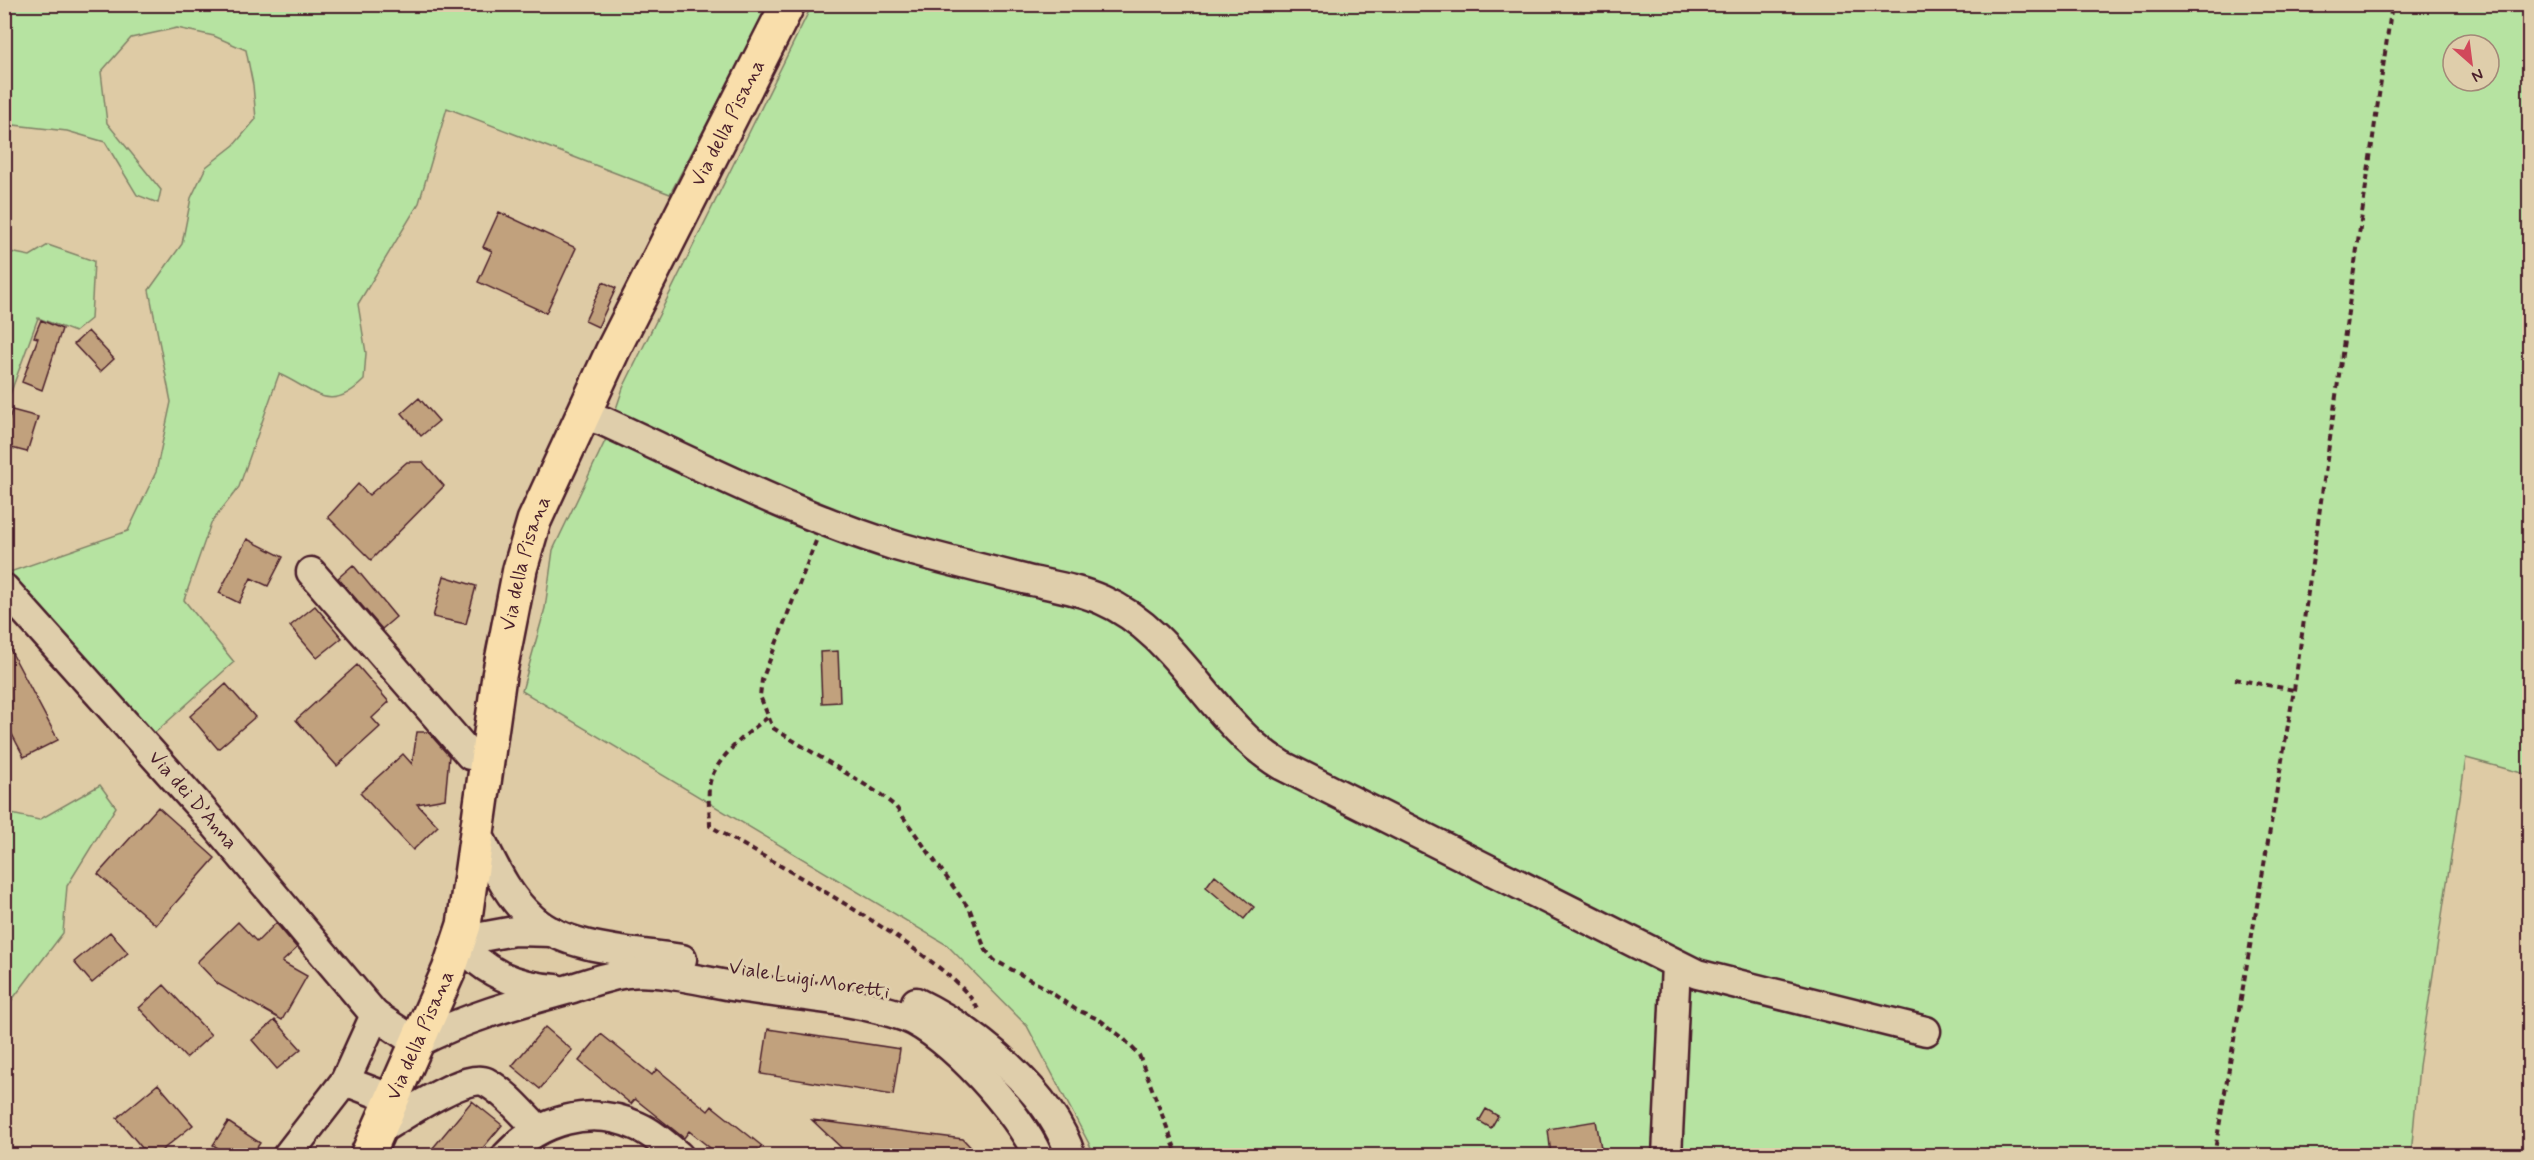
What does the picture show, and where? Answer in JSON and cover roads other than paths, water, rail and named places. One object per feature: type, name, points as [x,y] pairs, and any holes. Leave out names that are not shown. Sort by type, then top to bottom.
[{"type":"main road","name":"Via della Pisana","points":[[373,1143],[459,941],[470,890],[476,830],[509,620],[526,543],[552,477],[582,415],[788,4]]},
{"type":"street","points":[[582,415],[603,421],[823,520],[896,546],[1102,600],[1127,614],[1156,638],[1235,729],[1263,754],[1412,833],[1697,974],[1926,1031]]},
{"type":"street","points":[[311,573],[470,756],[487,756]]},
{"type":"street","name":"Via dei D’Anna","points":[[4,588],[200,807],[375,1015],[417,1043]]},
{"type":"street","name":"Viale Luigi Moretti","points":[[476,830],[508,890],[531,917],[553,932],[588,944],[882,990],[924,1006],[973,1039],[1013,1070],[1037,1094],[1057,1124],[1071,1155]]},
{"type":"street","name":"Viale Luigi Moretti","points":[[553,932],[514,931],[459,941],[474,959],[500,976],[524,985],[567,989]]},
{"type":"street","points":[[1667,1155],[1676,965]]},
{"type":"street","name":"Viale Luigi Moretti","points":[[417,1043],[493,1011],[615,975],[647,973],[858,1006],[910,1019],[933,1034],[1014,1114],[1038,1155]]},
{"type":"street","points":[[287,1155],[345,1081],[375,1015]]},
{"type":"street","points":[[973,1071],[996,1070],[1014,1085],[1042,1118],[1062,1155]]},
{"type":"street","points":[[373,1143],[457,1086],[477,1080],[490,1084],[538,1129]]},
{"type":"street","points":[[345,1081],[392,1099]]},
{"type":"street","points":[[506,1155],[523,1138],[538,1129],[575,1118],[611,1118],[644,1130],[679,1155]]}]
